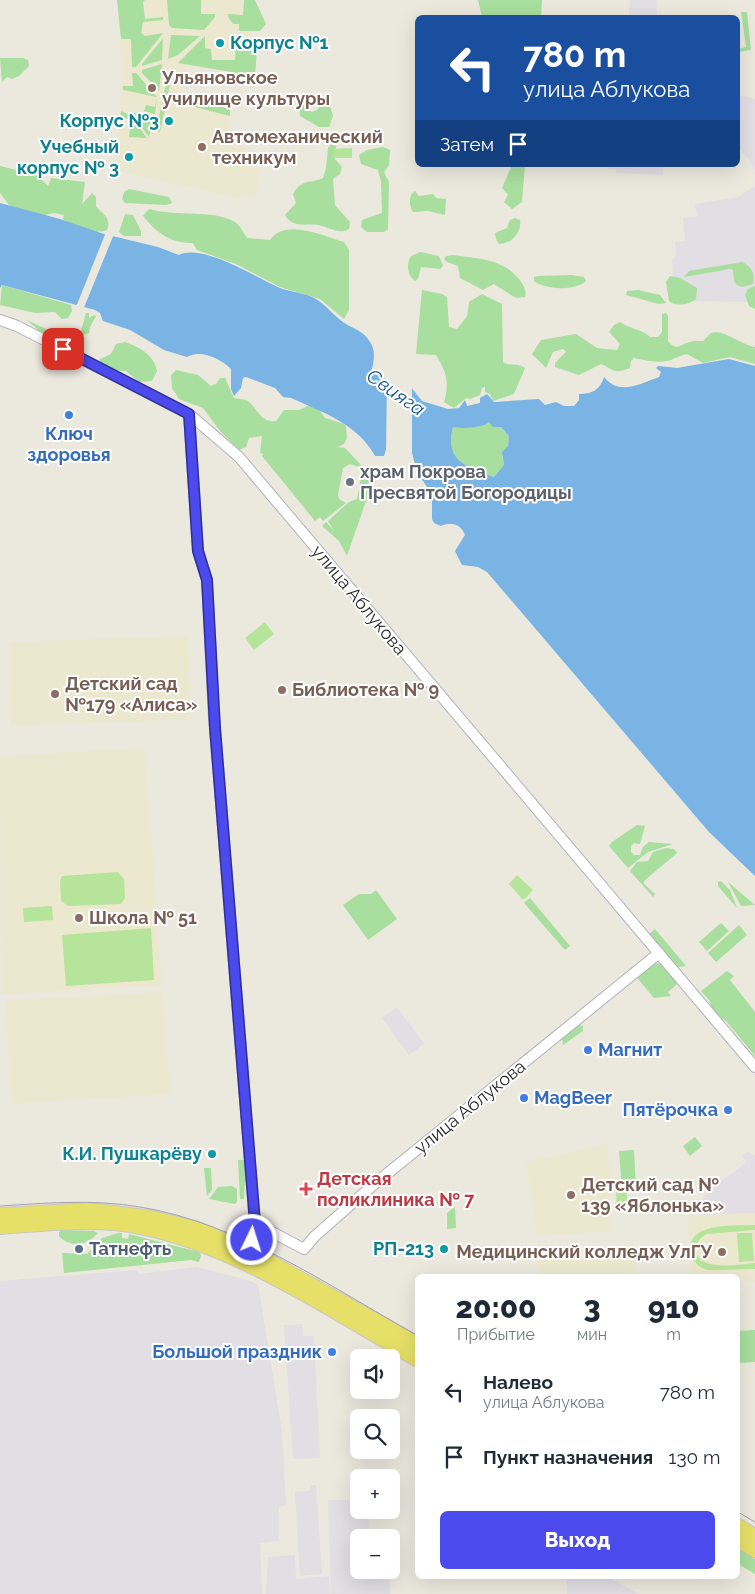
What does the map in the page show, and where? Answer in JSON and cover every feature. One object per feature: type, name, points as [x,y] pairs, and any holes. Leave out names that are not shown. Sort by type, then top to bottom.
[{"type":"main road","points":[[0,1227],[90,1210],[152,1218],[211,1233],[248,1258],[415,1358]]},
{"type":"main road","points":[[0,1215],[48,1217]]},
{"type":"main road","points":[[248,1258],[415,1342]]},
{"type":"main road","points":[[740,1527],[755,1536]]},
{"type":"main road","points":[[740,1541],[755,1550]]},
{"type":"street","name":"улица Аблукова","points":[[0,320],[17,326],[189,414],[247,466],[755,1067]]},
{"type":"street","points":[[189,414],[198,551],[207,580],[215,728],[255,1223],[248,1258]]},
{"type":"street","name":"улица Аблукова","points":[[255,1223],[304,1249],[315,1236],[365,1192],[660,953]]},
{"type":"shaded area","name":"Ульяновское училище культуры","points":[[117,0],[251,0],[252,76],[187,65],[180,96],[230,109],[229,146],[249,147],[248,166],[261,169],[256,198],[244,195],[239,198],[114,170],[122,86],[120,42],[122,40]]},
{"type":"shaded area","points":[[630,0],[656,0],[657,15],[629,15]]},
{"type":"shaded area","points":[[740,95],[755,99],[755,171],[750,161],[740,149]]},
{"type":"shaded area","points":[[608,167],[664,167],[663,175],[616,173],[616,169],[608,169]]},
{"type":"shaded area","points":[[755,186],[755,302],[674,301],[672,260],[676,256],[675,242],[685,241],[683,218],[697,217],[695,204],[738,197]]},
{"type":"shaded area","points":[[188,636],[192,719],[11,726],[9,642]]},
{"type":"shaded area","name":"Школа № 51","points":[[145,748],[162,985],[1,994],[0,756]]},
{"type":"shaded area","points":[[163,992],[170,1094],[12,1104],[5,1001]]},
{"type":"shaded area","points":[[397,1007],[424,1044],[409,1055],[382,1018]]},
{"type":"shaded area","name":"Детский сад № 139 «Яблонька»","points":[[608,1144],[612,1231],[537,1236],[526,1162]]},
{"type":"shaded area","points":[[747,1152],[755,1155],[755,1213],[701,1215],[701,1203],[706,1193],[747,1162],[742,1156]]},
{"type":"shaded area","name":"Медицинский колледж УлГУ","points":[[755,1213],[755,1282],[740,1282],[740,1274],[690,1274],[688,1216]]},
{"type":"shaded area","points":[[636,1245],[637,1274],[538,1274],[536,1251]]},
{"type":"shaded area","points":[[197,1267],[251,1281],[258,1285],[282,1432],[286,1505],[279,1507],[279,1541],[260,1543],[262,1594],[0,1594],[0,1281],[138,1270],[138,1274]]},
{"type":"shaded area","points":[[302,1324],[303,1336],[314,1336],[320,1458],[293,1459],[284,1325]]},
{"type":"shaded area","points":[[312,1485],[316,1485],[322,1574],[300,1576],[295,1492],[309,1491]]},
{"type":"shaded area","points":[[328,1500],[350,1500],[350,1519],[368,1519],[369,1529],[350,1529],[350,1579],[389,1579],[390,1594],[331,1594]]},
{"type":"shaded area","points":[[295,1555],[296,1579],[329,1576],[330,1594],[266,1594],[268,1557]]},
{"type":"shaded area","points":[[567,1579],[612,1579],[638,1594],[567,1594]]},
{"type":"green space","points":[[117,0],[145,0],[143,2],[145,19],[163,17],[163,20],[143,22],[141,33],[145,36],[163,33],[136,67],[132,67],[131,39],[121,39]]},
{"type":"green space","points":[[167,0],[201,0],[201,14],[215,14],[215,17],[204,30],[172,28],[169,25]]},
{"type":"green space","points":[[244,0],[255,0],[266,24],[260,31],[239,31],[239,24],[233,24],[228,17],[228,14],[243,15]]},
{"type":"green space","points":[[478,0],[542,0],[541,15],[482,15]]},
{"type":"green space","points":[[741,12],[747,12],[751,50],[740,52],[740,48],[746,47]]},
{"type":"green space","points":[[171,35],[200,36],[178,55],[168,59]]},
{"type":"green space","points":[[205,36],[205,48],[211,49],[212,60],[235,60],[236,40],[250,40],[251,55],[255,49],[257,50],[255,76],[178,63]]},
{"type":"green space","points":[[163,38],[162,60],[142,66],[142,64]]},
{"type":"green space","points":[[0,58],[23,58],[28,60],[29,66],[19,76],[12,79],[7,77],[2,82]]},
{"type":"green space","points":[[162,64],[159,91],[142,73],[142,70]]},
{"type":"green space","points":[[132,73],[136,73],[157,97],[123,90],[123,86],[133,86]]},
{"type":"green space","points":[[166,84],[170,85],[160,132],[156,131]]},
{"type":"green space","points":[[302,96],[307,99],[308,109],[312,112],[317,110],[323,102],[329,103],[333,116],[329,127],[319,127],[300,116],[299,104]]},
{"type":"green space","points":[[157,97],[155,114],[144,111],[146,105],[155,107]]},
{"type":"green space","points":[[193,100],[230,109],[230,116],[191,106]]},
{"type":"green space","points":[[121,111],[130,115],[147,138],[129,137],[131,119],[120,118]]},
{"type":"green space","points":[[130,112],[154,116],[149,137]]},
{"type":"green space","points":[[331,144],[336,146],[335,159],[342,167],[340,174],[333,179],[335,205],[350,222],[349,229],[345,231],[318,225],[296,224],[285,215],[296,203],[293,194],[296,189],[303,183],[323,178],[328,148]]},
{"type":"green space","points":[[383,147],[390,150],[389,165],[384,172],[389,182],[388,229],[384,232],[367,232],[361,227],[362,220],[382,213],[381,182],[378,170],[361,164],[359,155],[367,150]]},
{"type":"green space","points":[[352,148],[352,158],[334,158],[334,149]]},
{"type":"green space","points":[[0,166],[37,175],[48,186],[51,178],[85,182],[82,204],[92,193],[96,197],[96,206],[108,220],[107,230],[97,232],[85,229],[63,219],[64,215],[54,213],[37,217],[9,205],[0,193]]},
{"type":"green space","points":[[511,167],[525,167],[522,202],[512,209],[504,202],[508,195],[502,188]]},
{"type":"green space","points":[[129,189],[169,197],[172,203],[166,205],[125,203],[122,199],[124,192]]},
{"type":"green space","points":[[415,191],[419,196],[433,194],[436,198],[446,199],[445,215],[428,211],[413,212],[410,201],[411,195]]},
{"type":"green space","points":[[149,209],[170,213],[205,214],[226,218],[237,223],[247,238],[270,240],[285,230],[295,229],[305,230],[344,242],[349,250],[349,310],[344,319],[320,299],[280,287],[236,264],[197,250],[193,243],[177,241],[165,236],[143,216]]},
{"type":"green space","points":[[125,214],[133,215],[141,231],[141,236],[124,236],[119,232]]},
{"type":"green space","points":[[515,218],[520,220],[518,233],[512,240],[499,244],[495,233],[507,228],[510,220]]},
{"type":"green space","points":[[420,252],[439,256],[443,266],[440,269],[421,267],[418,279],[415,281],[409,273],[408,262],[411,256]]},
{"type":"green space","points":[[453,255],[489,261],[505,267],[522,283],[525,289],[525,297],[516,298],[494,284],[483,290],[460,278],[458,266],[444,259],[446,256]]},
{"type":"green space","points":[[742,262],[752,271],[754,277],[753,284],[742,287],[737,285],[734,281],[733,270],[730,269],[684,277],[689,271]]},
{"type":"green space","points":[[572,275],[584,277],[586,281],[567,288],[553,288],[534,281],[534,277],[538,276]]},
{"type":"green space","points":[[670,276],[680,278],[697,288],[696,299],[690,303],[682,304],[675,304],[669,301],[666,282]]},
{"type":"green space","points":[[2,285],[71,305],[72,311],[68,318],[62,319],[55,312],[35,313],[0,305]]},
{"type":"green space","points":[[755,286],[755,309],[749,306],[745,295],[748,289]]},
{"type":"green space","points":[[422,290],[442,294],[447,297],[449,327],[457,329],[467,316],[469,302],[482,294],[502,304],[503,362],[525,368],[514,394],[493,401],[490,394],[485,392],[485,387],[482,388],[480,395],[470,399],[466,398],[454,408],[444,402],[447,389],[446,377],[436,355],[416,354]]},
{"type":"green space","points":[[638,290],[660,295],[666,303],[659,304],[626,295],[627,291]]},
{"type":"green space","points":[[86,313],[89,313],[89,318],[94,315],[96,316],[89,333],[83,335],[81,331]]},
{"type":"green space","points":[[666,313],[668,316],[668,341],[674,346],[693,341],[703,341],[711,333],[722,333],[755,347],[755,364],[730,357],[703,363],[687,354],[663,362],[634,358],[631,361],[630,368],[620,371],[601,364],[579,375],[555,367],[555,363],[566,352],[563,349],[553,352],[546,368],[532,354],[541,340],[576,334],[597,348],[617,350],[620,344],[609,332],[614,325],[620,322],[650,337],[658,337],[662,332],[662,314]]},
{"type":"green space","points":[[27,320],[65,338],[63,343],[38,330]]},
{"type":"green space","points":[[125,342],[145,352],[153,360],[157,371],[152,381],[139,382],[126,371],[111,370],[99,364],[100,359],[111,354],[116,344]]},
{"type":"green space","points":[[176,370],[198,375],[211,386],[216,384],[220,378],[225,378],[234,398],[246,400],[266,420],[276,421],[284,410],[299,410],[310,405],[318,408],[325,418],[344,424],[347,438],[344,444],[338,447],[345,448],[361,465],[359,467],[350,464],[343,468],[338,495],[339,499],[346,503],[323,521],[320,517],[315,521],[262,456],[263,454],[260,453],[262,436],[249,438],[246,447],[239,450],[220,431],[203,408],[179,399],[172,388],[171,375]]},
{"type":"green space","points":[[489,421],[501,427],[509,436],[508,446],[502,456],[504,465],[494,477],[475,470],[460,461],[455,456],[451,439],[453,427],[477,427]]},
{"type":"green space","points":[[363,467],[374,478],[347,556],[339,541],[322,526],[326,522],[334,531],[328,521],[349,502],[357,499]]},
{"type":"green space","points":[[265,622],[274,634],[254,650],[245,638]]},
{"type":"green space","points":[[637,825],[645,826],[640,844],[634,843],[631,846],[631,852],[634,855],[640,855],[643,847],[649,842],[673,844],[648,852],[628,868],[609,846]]},
{"type":"green space","points":[[666,848],[674,849],[677,853],[644,881],[644,884],[655,894],[653,897],[630,871],[637,862],[648,861],[653,852]]},
{"type":"green space","points":[[118,872],[124,879],[125,898],[121,904],[68,906],[61,901],[60,881],[62,876]]},
{"type":"green space","points":[[517,875],[533,890],[525,899],[522,899],[509,884]]},
{"type":"green space","points":[[721,881],[730,890],[737,908],[718,886],[718,882]]},
{"type":"green space","points":[[728,882],[755,905],[741,906]]},
{"type":"green space","points":[[376,890],[397,919],[368,940],[343,905],[359,894],[371,894]]},
{"type":"green space","points":[[530,898],[570,946],[565,950],[524,903]]},
{"type":"green space","points":[[52,906],[53,920],[24,922],[23,908]]},
{"type":"green space","points":[[721,923],[729,931],[707,951],[699,942]]},
{"type":"green space","points":[[739,925],[747,935],[716,962],[708,953]]},
{"type":"green space","points":[[151,928],[154,980],[66,986],[62,935]]},
{"type":"green space","points":[[655,929],[686,966],[677,967],[649,934]]},
{"type":"green space","points":[[653,963],[661,964],[678,983],[668,992],[671,996],[654,998],[638,979],[637,977]]},
{"type":"green space","points":[[727,971],[734,976],[730,980],[755,1012],[755,1056],[727,1022],[713,1012],[709,1000],[701,991]]},
{"type":"green space","points":[[579,1025],[583,1026],[583,1031],[563,1045],[562,1039]]},
{"type":"green space","points":[[695,1137],[702,1146],[690,1156],[683,1146]]},
{"type":"green space","points":[[634,1150],[636,1189],[622,1190],[619,1151]]},
{"type":"green space","points":[[238,1160],[246,1160],[244,1199],[240,1199]]},
{"type":"green space","points":[[204,1168],[211,1168],[212,1190],[207,1196]]},
{"type":"green space","points":[[232,1186],[237,1189],[237,1202],[235,1204],[209,1199],[218,1187]]},
{"type":"green space","points":[[624,1189],[627,1191],[627,1210],[620,1211],[617,1208],[616,1193],[618,1190]]},
{"type":"green space","points":[[455,1207],[456,1228],[447,1229],[447,1213]]},
{"type":"green space","points":[[755,1225],[755,1230],[707,1234],[699,1240],[696,1249],[698,1257],[711,1264],[755,1263],[755,1269],[709,1270],[701,1267],[693,1259],[691,1245],[695,1237],[702,1231],[724,1226]]},
{"type":"green space","points":[[62,1230],[94,1231],[98,1233],[89,1241],[73,1244],[59,1236],[59,1232]]},
{"type":"green space","points":[[122,1233],[122,1238],[128,1239],[129,1234],[199,1252],[201,1255],[199,1262],[191,1260],[64,1273],[62,1253],[87,1254],[102,1238]]},
{"type":"green space","points":[[737,1233],[752,1233],[754,1261],[739,1262]]},
{"type":"green space","points":[[755,1330],[755,1362],[740,1363],[740,1331]]},
{"type":"green space","points":[[740,1549],[755,1559],[755,1574],[740,1565]]},
{"type":"water","name":"Свияга","points":[[0,203],[60,219],[104,234],[158,247],[179,255],[189,253],[202,254],[230,263],[280,288],[312,297],[343,322],[361,332],[367,338],[374,352],[371,372],[392,382],[407,382],[422,401],[448,409],[459,408],[465,400],[467,406],[480,403],[480,398],[487,394],[494,402],[539,399],[545,405],[556,402],[564,406],[574,406],[579,400],[579,394],[588,393],[598,388],[604,377],[616,386],[630,387],[659,377],[661,372],[656,368],[658,366],[677,368],[729,359],[755,366],[755,876],[709,832],[487,572],[478,567],[462,565],[455,551],[465,535],[461,528],[455,524],[441,526],[434,523],[432,519],[432,494],[418,474],[404,426],[393,427],[384,456],[375,456],[368,445],[349,427],[315,408],[291,398],[283,397],[275,388],[246,377],[243,378],[241,388],[234,396],[231,389],[231,369],[216,358],[204,354],[187,357],[164,350],[130,330],[103,321],[100,313],[95,310],[2,285],[0,288]],"holes":[[[489,422],[493,427],[501,427],[509,436],[508,446],[502,452],[504,465],[494,477],[475,470],[460,461],[455,456],[451,439],[453,427],[482,426]]]},
{"type":"pier","points":[[106,232],[114,234],[83,310],[76,307]]},
{"type":"pier","points":[[387,376],[393,379],[405,379],[412,385],[412,463],[408,447],[403,439],[402,429],[395,429],[386,455]]},
{"type":"tram line","points":[[0,1206],[70,1202],[105,1203],[140,1207],[177,1215],[213,1227],[284,1259],[415,1334]]},
{"type":"tram line","points":[[740,1513],[755,1522]]},
{"type":"place","name":"Корпус №1","points":[[220,43]]},
{"type":"place","name":"Ульяновское училище культуры","points":[[152,88]]},
{"type":"place","name":"Корпус №3","points":[[169,121]]},
{"type":"place","name":"Автомеханический техникум","points":[[202,147]]},
{"type":"place","name":"Учебный корпус № 3","points":[[129,157]]},
{"type":"place","name":"Ключ здоровья","points":[[69,415]]},
{"type":"place","name":"храм Покрова Пресвятой Богородицы","points":[[350,482]]},
{"type":"place","name":"Библиотека № 9","points":[[282,690]]},
{"type":"place","name":"Детский сад №179 «Алиса»","points":[[55,694]]},
{"type":"place","name":"Школа № 51","points":[[79,918]]},
{"type":"place","name":"Магнит","points":[[588,1050]]},
{"type":"place","name":"MagBeer","points":[[524,1098]]},
{"type":"place","name":"Пятёрочка","points":[[728,1110]]},
{"type":"place","name":"К.И. Пушкарёву","points":[[212,1154]]},
{"type":"place","name":"Детская поликлиника № 7","points":[[306,1189]]},
{"type":"place","name":"Детский сад № 139 «Яблонька»","points":[[571,1195]]},
{"type":"place","name":"Татнефть","points":[[79,1249]]},
{"type":"place","name":"РП-213","points":[[444,1249]]},
{"type":"place","name":"Медицинский колледж УлГУ","points":[[722,1252]]},
{"type":"place","name":"Большой праздник","points":[[332,1352]]},
{"type":"route","points":[[63,349],[189,414],[198,551],[207,580],[215,728],[255,1223],[252,1240]]}]
